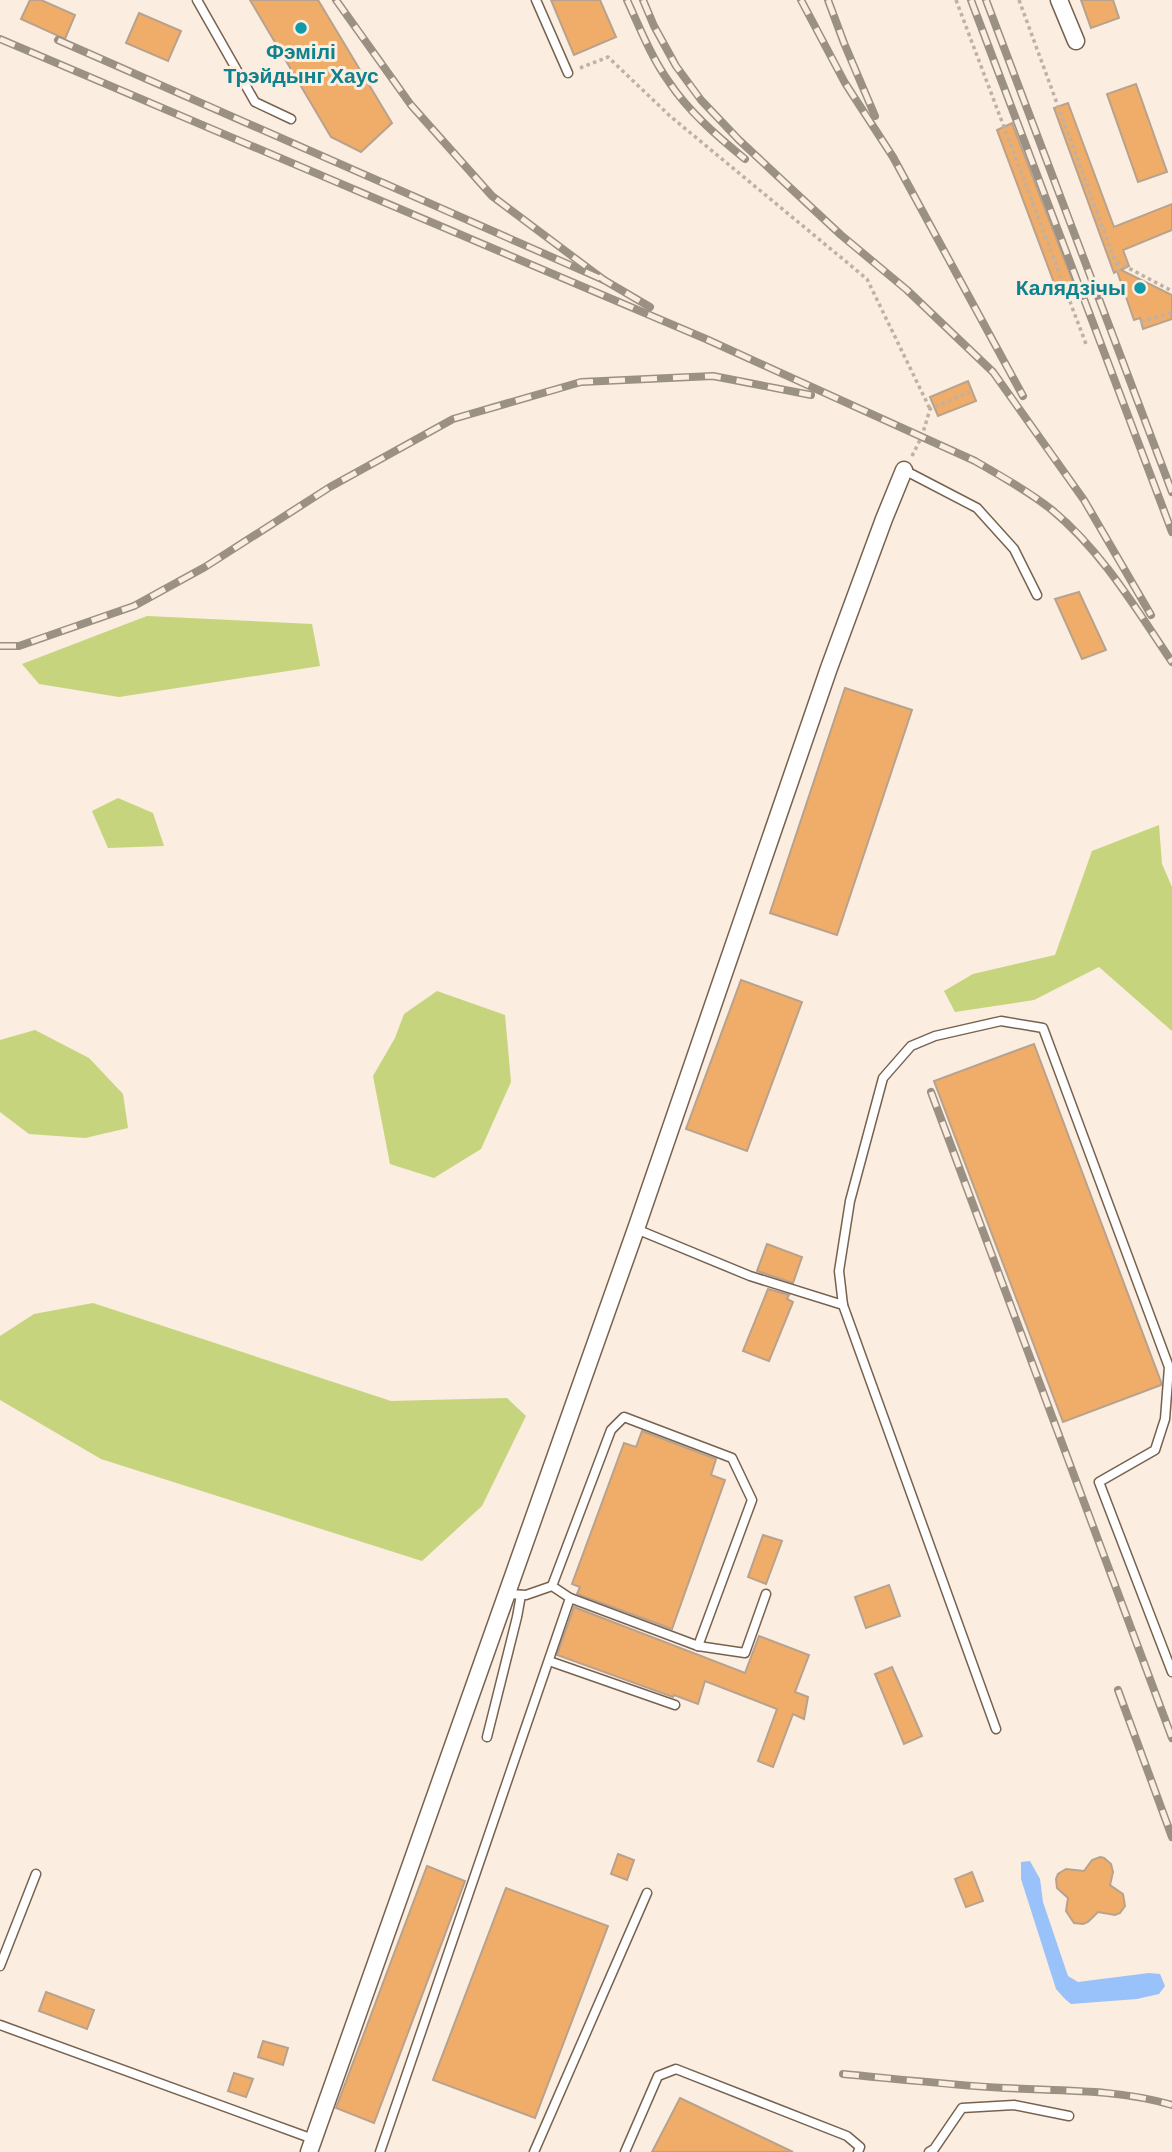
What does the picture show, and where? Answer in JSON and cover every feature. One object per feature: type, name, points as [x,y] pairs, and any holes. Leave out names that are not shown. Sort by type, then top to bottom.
[{"type":"street","points":[[1059,0],[1076,41]]},
{"type":"street","points":[[311,2146],[513,1594],[829,668],[904,470]]},
{"type":"lane","points":[[197,0],[255,102],[290,119]]},
{"type":"lane","points":[[536,0],[568,73]]},
{"type":"lane","points":[[904,470],[977,508],[1014,549],[1037,595]]},
{"type":"lane","points":[[996,1729],[843,1305],[839,1271],[850,1201],[883,1078],[911,1046],[935,1035],[1001,1021],[1043,1028],[1169,1367],[1165,1419],[1154,1450],[1099,1482],[1172,1672]]},
{"type":"lane","points":[[636,1229],[750,1276],[843,1305]]},
{"type":"lane","points":[[552,1586],[611,1430],[624,1417],[732,1458],[752,1500],[698,1646]]},
{"type":"lane","points":[[487,1737],[517,1616],[513,1594],[552,1586],[570,1598],[698,1646],[745,1653],[766,1594]]},
{"type":"lane","points":[[380,2152],[570,1598]]},
{"type":"lane","points":[[549,1661],[675,1705]]},
{"type":"lane","points":[[0,1966],[36,1874]]},
{"type":"lane","points":[[534,2152],[647,1893]]},
{"type":"lane","points":[[0,2025],[311,2146]]},
{"type":"lane","points":[[625,2152],[658,2076],[676,2069],[847,2136],[860,2147],[858,2152]]},
{"type":"lane","points":[[929,2152],[934,2149],[962,2108],[1014,2105],[1069,2116]]},
{"type":"path","points":[[956,0],[1086,344]]},
{"type":"path","points":[[1019,0],[1119,272]]},
{"type":"path","points":[[568,73],[608,57],[670,116],[867,279],[930,409],[922,436],[904,470]]},
{"type":"path","points":[[1115,261],[1172,291]]},
{"type":"path","points":[[1141,322],[1172,312]]},
{"type":"path","points":[[930,409],[972,391]]},
{"type":"green space","points":[[147,616],[312,624],[320,666],[119,697],[39,684],[22,664]]},
{"type":"green space","points":[[118,798],[153,813],[164,846],[108,848],[92,811]]},
{"type":"green space","points":[[1159,825],[1162,864],[1172,887],[1172,1031],[1099,967],[1034,1000],[955,1012],[944,991],[973,974],[1055,955],[1092,851]]},
{"type":"green space","points":[[437,991],[505,1015],[511,1082],[481,1149],[434,1178],[390,1164],[373,1076],[395,1038],[404,1014]]},
{"type":"green space","points":[[35,1030],[89,1058],[123,1094],[128,1128],[85,1138],[29,1134],[0,1112],[0,1040]]},
{"type":"green space","points":[[93,1303],[391,1401],[507,1398],[526,1416],[482,1506],[422,1561],[101,1459],[0,1400],[0,1336],[34,1314]]},
{"type":"water","points":[[1030,1861],[1040,1879],[1043,1902],[1068,1976],[1078,1982],[1160,1974],[1165,1986],[1159,1994],[1137,1999],[1071,2004],[1065,1999],[1056,1989],[1021,1879],[1021,1862]]},
{"type":"building","points":[[30,0],[41,0],[75,15],[65,39],[21,19]]},
{"type":"building","points":[[250,0],[318,0],[392,123],[361,152],[331,137]]},
{"type":"building","points":[[551,0],[600,0],[616,37],[574,55]]},
{"type":"building","points":[[1081,0],[1113,0],[1119,18],[1091,28]]},
{"type":"building","points":[[139,13],[181,31],[168,61],[126,43]]},
{"type":"building","points":[[1136,84],[1167,172],[1138,182],[1107,94]]},
{"type":"building","points":[[1068,103],[1114,227],[1172,204],[1172,230],[1123,250],[1129,266],[1121,270],[1172,295],[1172,319],[1143,329],[1140,318],[1134,320],[1117,271],[1114,273],[1054,108]]},
{"type":"building","points":[[1012,123],[1073,282],[1056,288],[997,130]]},
{"type":"building","points":[[968,381],[976,401],[938,416],[930,397]]},
{"type":"building","points":[[1079,592],[1106,650],[1082,659],[1055,599]]},
{"type":"building","points":[[845,688],[912,710],[837,935],[770,913]]},
{"type":"building","points":[[741,980],[802,1002],[747,1151],[686,1129]]},
{"type":"building","points":[[1034,1044],[1161,1382],[1161,1385],[1063,1422],[934,1081]]},
{"type":"building","points":[[767,1244],[802,1257],[793,1283],[757,1271]]},
{"type":"building","points":[[768,1289],[789,1295],[787,1299],[793,1302],[769,1361],[743,1351]]},
{"type":"building","points":[[642,1431],[716,1459],[711,1475],[725,1480],[672,1629],[577,1594],[580,1587],[572,1584],[624,1443],[636,1447]]},
{"type":"building","points":[[763,1535],[782,1541],[766,1584],[748,1577]]},
{"type":"building","points":[[889,1585],[900,1616],[866,1628],[855,1597]]},
{"type":"building","points":[[574,1607],[745,1673],[759,1636],[809,1655],[795,1692],[808,1697],[804,1719],[793,1714],[773,1767],[758,1761],[777,1709],[705,1681],[698,1704],[557,1655]]},
{"type":"building","points":[[892,1667],[922,1736],[904,1744],[875,1674]]},
{"type":"building","points":[[618,1854],[634,1860],[627,1880],[611,1874]]},
{"type":"building","points":[[1100,1857],[1111,1864],[1113,1872],[1110,1885],[1123,1894],[1125,1906],[1115,1915],[1098,1912],[1088,1922],[1074,1923],[1066,1911],[1068,1898],[1057,1888],[1056,1879],[1058,1874],[1066,1869],[1084,1871],[1092,1860]]},
{"type":"building","points":[[427,1866],[465,1881],[374,2123],[336,2108]]},
{"type":"building","points":[[972,1872],[983,1901],[966,1907],[955,1879]]},
{"type":"building","points":[[506,1888],[608,1926],[535,2118],[433,2080]]},
{"type":"building","points":[[46,1992],[94,2010],[87,2029],[39,2011]]},
{"type":"building","points":[[263,2041],[288,2048],[283,2065],[258,2057]]},
{"type":"building","points":[[234,2073],[253,2079],[246,2097],[228,2091]]},
{"type":"building","points":[[680,2098],[793,2152],[652,2152]]},
{"type":"railway","points":[[336,0],[411,105],[492,196],[604,280],[650,307]]},
{"type":"railway","points":[[627,0],[651,52],[677,93],[704,123],[745,159]]},
{"type":"railway","points":[[643,0],[676,66],[701,100],[739,140],[841,235],[907,290],[993,372],[1084,500],[1151,615]]},
{"type":"railway","points":[[801,0],[845,83],[893,157],[1023,396]]},
{"type":"railway","points":[[828,0],[875,116]]},
{"type":"railway","points":[[971,0],[1172,532]]},
{"type":"railway","points":[[986,0],[1172,492]]},
{"type":"railway","points":[[0,39],[706,339],[975,461],[1034,496],[1070,526],[1102,562],[1172,662]]},
{"type":"railway","points":[[58,40],[604,280]]},
{"type":"railway","points":[[0,646],[19,646],[134,606],[205,567],[330,487],[453,419],[581,382],[713,376],[811,395]]},
{"type":"railway","points":[[931,1092],[1172,1738]]},
{"type":"railway","points":[[1118,1690],[1172,1837]]},
{"type":"railway","points":[[843,2074],[985,2087],[1110,2093],[1172,2105]]},
{"type":"place","name":"Фэмілі Трэйдынг Хаус","points":[[301,28]]},
{"type":"place","name":"Калядзічы","points":[[1140,288]]}]
